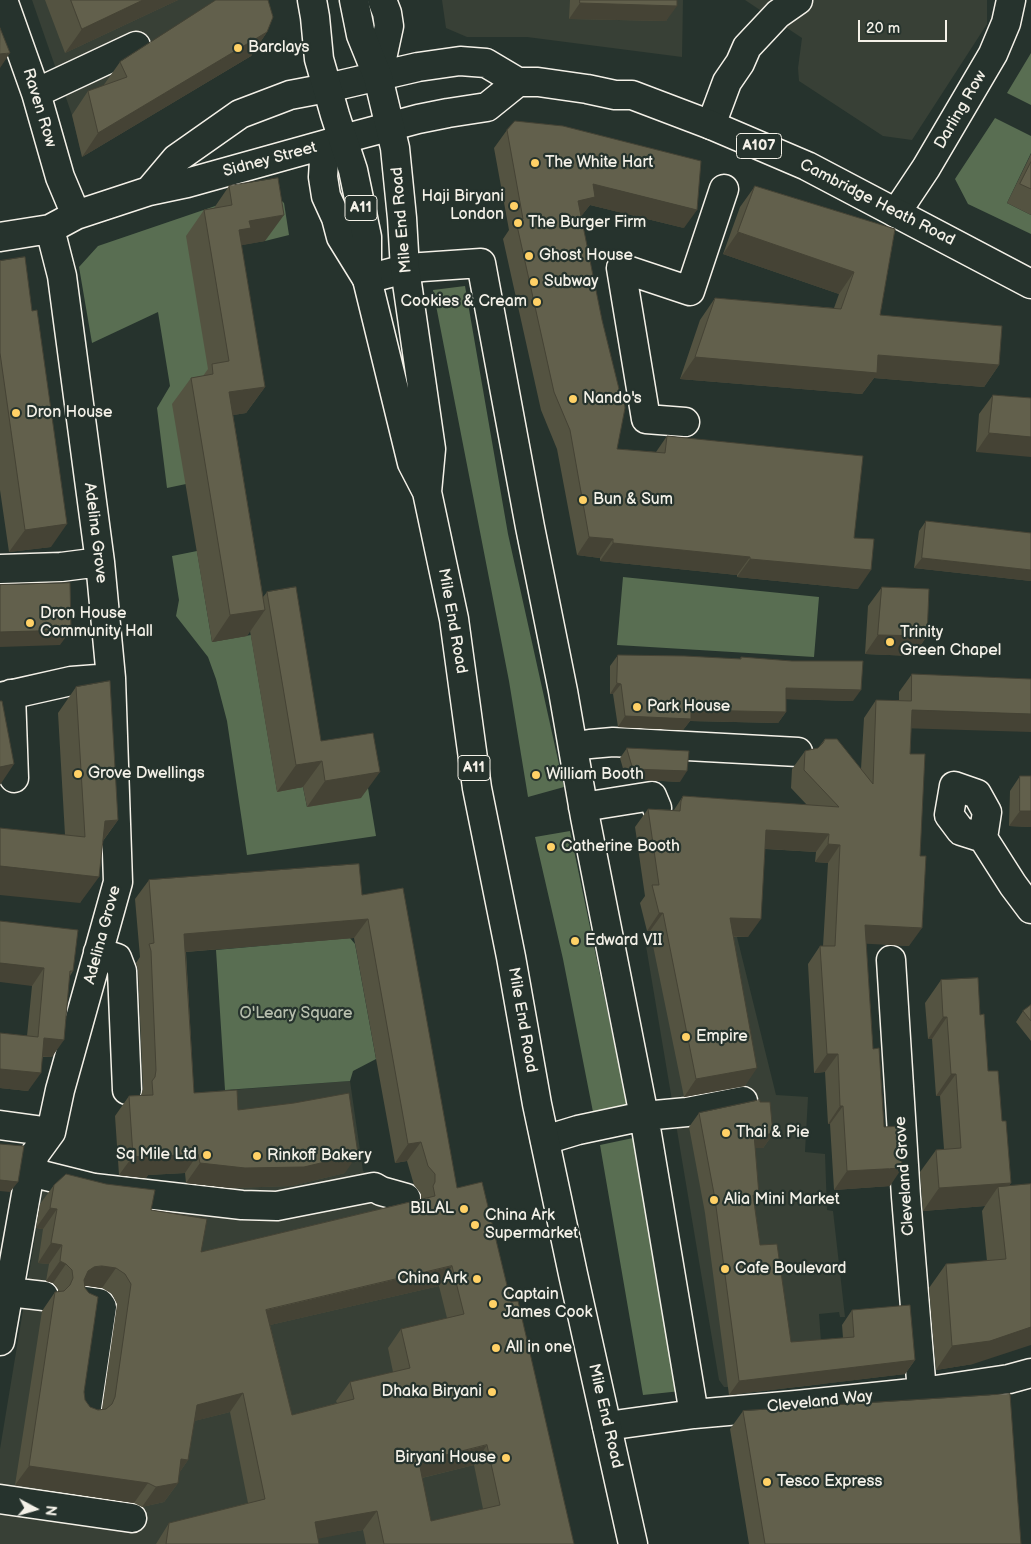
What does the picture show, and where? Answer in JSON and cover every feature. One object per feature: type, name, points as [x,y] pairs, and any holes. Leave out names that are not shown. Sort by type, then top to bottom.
[{"type":"main road","name":"Raven Row","points":[[3,0],[36,93],[60,177],[76,215]]},
{"type":"main road","name":"A11","points":[[312,0],[319,59],[328,88]]},
{"type":"main road","name":"A11","points":[[354,0],[361,35],[378,77],[389,126]]},
{"type":"main road","name":"A11","points":[[378,77],[389,26],[382,0]]},
{"type":"main road","points":[[711,125],[726,82],[740,63],[746,47],[778,14],[798,0]]},
{"type":"main road","name":"Darling Row","points":[[896,213],[926,168],[993,54],[1006,23],[1011,0]]},
{"type":"main road","points":[[36,93],[136,46]]},
{"type":"main road","name":"Cambridge Heath Road","points":[[328,88],[418,67],[460,61],[486,64],[518,82],[538,82],[615,95],[632,95],[711,125],[807,166],[1031,284]]},
{"type":"main road","points":[[389,126],[448,113],[487,108],[518,82]]},
{"type":"main road","points":[[149,190],[176,159],[240,114],[290,95],[328,88]]},
{"type":"main road","name":"Mile End Road","points":[[328,88],[334,142],[353,170],[367,238],[367,279],[412,463],[427,492],[454,619],[477,788],[510,949],[537,1104],[633,1544]]},
{"type":"main road","name":"Mile End Road","points":[[389,126],[395,148],[403,225],[405,269],[430,449],[427,492]]},
{"type":"main road","name":"Sidney Street","points":[[0,237],[50,228],[76,215],[149,190],[187,183],[389,126]]},
{"type":"main road","points":[[685,422],[646,419],[621,268],[690,291],[724,188]]},
{"type":"main road","name":"Adelina Grove","points":[[50,228],[62,276],[100,562],[111,678],[118,882],[106,932],[98,952],[60,1090],[51,1132]]},
{"type":"main road","points":[[367,279],[405,269],[481,263],[583,808],[644,1116],[694,1414]]},
{"type":"main road","points":[[0,569],[61,567],[100,562]]},
{"type":"main road","points":[[14,778],[6,695],[71,681],[111,678]]},
{"type":"main road","points":[[573,747],[612,742],[798,752]]},
{"type":"main road","points":[[583,808],[652,796],[657,808]]},
{"type":"main road","points":[[983,838],[1031,909]]},
{"type":"main road","points":[[98,952],[117,958],[122,971],[127,1090]]},
{"type":"main road","name":"Cleveland Grove","points":[[891,960],[906,1197],[922,1392]]},
{"type":"main road","points":[[545,1140],[578,1130],[644,1116],[686,1112],[743,1101]]},
{"type":"main road","points":[[0,1125],[51,1132],[35,1154],[30,1172],[0,1341]]},
{"type":"main road","points":[[30,1172],[94,1188],[242,1204],[277,1206],[374,1186],[381,1191],[406,1198]]},
{"type":"main road","points":[[9,1292],[44,1296]]},
{"type":"main road","points":[[86,1301],[99,1303],[102,1308],[86,1414]]},
{"type":"main road","name":"Cleveland Way","points":[[607,1426],[694,1414],[922,1392],[1009,1379],[1031,1373]]},
{"type":"main road","points":[[0,1499],[132,1518]]},
{"type":"shaded area","points":[[32,0],[248,0],[257,41],[251,56],[84,155],[81,152],[72,115]]},
{"type":"shaded area","points":[[442,0],[683,0],[682,57],[527,37],[467,37],[446,28]]},
{"type":"shaded area","points":[[745,0],[987,0],[987,24],[912,140],[883,136],[799,81],[798,68],[802,38]]},
{"type":"shaded area","points":[[644,934],[737,937],[776,1095],[808,1097],[805,1152],[825,1154],[827,1210],[833,1211],[845,1317],[840,1317],[839,1312],[819,1314],[824,1384],[798,1387],[724,1387],[719,1380]]},
{"type":"shaded area","points":[[350,1081],[363,1171],[401,1186],[555,1544],[0,1544],[0,1449],[44,1183],[199,1188],[190,1093]]},
{"type":"green space","points":[[1031,53],[1031,105],[1007,93]]},
{"type":"green space","points":[[995,118],[1031,136],[1031,153],[1007,203],[1031,215],[1031,234],[968,204],[955,179]]},
{"type":"green space","points":[[268,188],[284,203],[289,235],[265,241],[259,205],[211,213],[211,387],[186,484],[167,488],[157,408],[170,386],[158,312],[92,343],[79,267],[98,246]]},
{"type":"green space","points":[[465,286],[508,534],[564,787],[528,797],[509,681],[433,290]]},
{"type":"green space","points":[[197,551],[212,642],[251,635],[277,791],[303,787],[307,807],[363,758],[376,836],[247,855],[227,721],[216,679],[208,657],[176,616],[179,600],[172,556]]},
{"type":"green space","points":[[623,577],[819,597],[814,657],[617,645]]},
{"type":"green space","points":[[570,831],[627,1105],[593,1112],[563,959],[535,837]]},
{"type":"green space","name":"O'Leary Square","points":[[350,938],[355,944],[376,1059],[353,1071],[350,1081],[225,1090],[216,950]]},
{"type":"green space","points":[[633,1138],[681,1391],[643,1395],[600,1145]]},
{"type":"building","points":[[71,0],[143,0],[82,29]]},
{"type":"building","points":[[216,0],[268,0],[273,17],[267,32],[98,133],[88,91],[127,77],[120,62]]},
{"type":"building","points":[[580,0],[677,0],[677,6],[580,3]]},
{"type":"building","points":[[0,28],[10,53],[0,54]]},
{"type":"building","points":[[515,121],[563,126],[701,161],[697,210],[593,184],[595,197],[578,201],[602,320],[619,389],[624,398],[625,408],[617,449],[665,453],[667,436],[863,456],[854,538],[874,539],[871,570],[750,559],[750,557],[613,543],[613,539],[589,537],[570,430],[554,392],[516,221],[523,219],[507,130]]},
{"type":"building","points":[[1031,162],[1031,189],[1020,184]]},
{"type":"building","points":[[278,178],[284,215],[249,221],[251,228],[239,230],[265,387],[229,392],[265,610],[230,615],[191,378],[213,374],[212,364],[229,361],[204,210],[232,205],[229,186]]},
{"type":"building","points":[[755,186],[895,229],[880,315],[1002,326],[999,365],[878,355],[877,373],[695,357],[715,298],[841,309],[854,272],[738,232]]},
{"type":"building","points":[[25,257],[32,311],[37,310],[67,524],[25,530],[0,353],[0,261]]},
{"type":"building","points":[[993,395],[1031,398],[1031,437],[989,433]]},
{"type":"building","points":[[926,521],[1031,533],[1031,570],[922,558]]},
{"type":"building","points":[[70,583],[71,630],[0,632],[0,585]]},
{"type":"building","points":[[296,587],[321,741],[373,733],[380,772],[325,781],[322,761],[296,765],[267,592]]},
{"type":"building","points":[[882,587],[929,589],[927,636],[878,635]]},
{"type":"building","points":[[618,655],[741,659],[741,657],[792,661],[863,661],[861,690],[786,688],[786,712],[691,710],[691,719],[625,716],[621,684],[617,683]]},
{"type":"building","points":[[912,674],[1031,679],[1031,714],[912,710],[910,754],[925,754],[920,856],[926,856],[922,928],[865,925],[873,1049],[879,1048],[884,1127],[900,1126],[902,1168],[847,1171],[843,1106],[840,1106],[838,1054],[827,1054],[820,946],[835,946],[840,845],[828,844],[829,834],[766,830],[761,919],[730,918],[757,1068],[696,1079],[663,913],[659,913],[652,885],[659,885],[648,809],[680,811],[683,796],[839,807],[804,770],[805,751],[818,748],[825,739],[837,739],[873,784],[876,700],[911,701]]},
{"type":"building","points":[[110,681],[118,820],[105,821],[99,877],[0,866],[0,828],[85,837],[76,687]]},
{"type":"building","points":[[0,701],[2,701],[14,764],[0,767]]},
{"type":"building","points":[[627,748],[689,751],[687,771],[633,769]]},
{"type":"building","points":[[1020,776],[1031,776],[1031,811],[1020,811]]},
{"type":"building","points":[[359,864],[362,895],[403,888],[457,1188],[482,1182],[511,1302],[518,1301],[574,1544],[384,1544],[377,1511],[315,1522],[319,1544],[166,1544],[169,1523],[265,1499],[243,1393],[197,1405],[188,1460],[181,1459],[178,1483],[156,1487],[148,1483],[29,1466],[55,1292],[64,1291],[70,1285],[73,1278],[72,1270],[60,1261],[62,1245],[51,1243],[57,1209],[50,1208],[54,1185],[66,1174],[106,1184],[155,1190],[151,1210],[207,1219],[201,1252],[435,1196],[433,1186],[435,1174],[428,1166],[421,1142],[408,1144],[368,919],[184,934],[194,1093],[237,1090],[238,1110],[294,1103],[349,1093],[358,1154],[304,1167],[245,1168],[200,1163],[198,1154],[160,1156],[160,1159],[133,1156],[129,1096],[153,1095],[152,1081],[156,1070],[151,951],[149,944],[154,943],[149,880]],"holes":[[[452,1266],[464,1314],[401,1329],[410,1368],[350,1382],[354,1399],[292,1415],[266,1310]],[[94,1267],[116,1268],[125,1274],[131,1284],[115,1397],[112,1404],[106,1409],[98,1410],[90,1407],[85,1400],[84,1392],[98,1297],[89,1293],[85,1288],[84,1280],[88,1271]],[[487,1445],[500,1505],[431,1521],[419,1462]]]},
{"type":"building","points":[[0,921],[78,930],[73,971],[70,971],[64,1040],[44,1038],[41,1073],[0,1069],[0,1033],[38,1037],[44,968],[0,963]]},
{"type":"building","points":[[978,978],[980,1015],[984,1014],[988,1071],[998,1071],[1002,1121],[1006,1121],[1011,1183],[939,1188],[936,1150],[961,1148],[956,1074],[951,1074],[947,1017],[943,1017],[941,980]]},
{"type":"building","points":[[1031,1005],[1031,1021],[1023,1011]]},
{"type":"building","points":[[760,1100],[760,1102],[770,1102],[773,1134],[754,1134],[759,1195],[753,1195],[760,1245],[777,1244],[791,1342],[854,1337],[852,1310],[910,1305],[915,1360],[739,1381],[715,1199],[699,1113]]},
{"type":"building","points":[[0,1144],[24,1146],[18,1182],[0,1180]]},
{"type":"building","points":[[1031,1184],[1031,1327],[990,1341],[952,1346],[946,1264],[1006,1259],[998,1187]]},
{"type":"building","points":[[1010,1394],[1021,1544],[765,1544],[743,1411]]},
{"type":"place","name":"Barclays","points":[[238,48]]},
{"type":"place","name":"The White Hart","points":[[535,163]]},
{"type":"place","name":"Haji Biryani London","points":[[514,206]]},
{"type":"place","name":"The Burger Firm","points":[[518,223]]},
{"type":"place","name":"Ghost House","points":[[529,256]]},
{"type":"place","name":"Subway","points":[[534,282]]},
{"type":"place","name":"Cookies & Cream","points":[[537,302]]},
{"type":"place","name":"Nando's","points":[[573,399]]},
{"type":"place","name":"Dron House","points":[[16,413]]},
{"type":"place","name":"Bun & Sum","points":[[583,500]]},
{"type":"place","name":"Dron House Community Hall","points":[[30,623]]},
{"type":"place","name":"Trinity Green Chapel","points":[[890,642]]},
{"type":"place","name":"Park House","points":[[637,707]]},
{"type":"place","name":"Grove Dwellings","points":[[78,774]]},
{"type":"place","name":"William Booth","points":[[536,775]]},
{"type":"place","name":"Catherine Booth","points":[[551,847]]},
{"type":"place","name":"Edward VII","points":[[575,941]]},
{"type":"place","name":"Empire","points":[[686,1037]]},
{"type":"place","name":"Thai & Pie","points":[[726,1133]]},
{"type":"place","name":"Sq Mile Ltd","points":[[207,1155]]},
{"type":"place","name":"Rinkoff Bakery","points":[[257,1156]]},
{"type":"place","name":"Alia Mini Market","points":[[714,1200]]},
{"type":"place","name":"BILAL","points":[[464,1209]]},
{"type":"place","name":"China Ark Supermarket","points":[[475,1225]]},
{"type":"place","name":"Cafe Boulevard","points":[[725,1269]]},
{"type":"place","name":"China Ark","points":[[477,1279]]},
{"type":"place","name":"Captain James Cook","points":[[493,1304]]},
{"type":"place","name":"All in one","points":[[496,1348]]},
{"type":"place","name":"Dhaka Biryani","points":[[492,1392]]},
{"type":"place","name":"Biryani House","points":[[506,1458]]},
{"type":"place","name":"Tesco Express","points":[[767,1482]]}]
